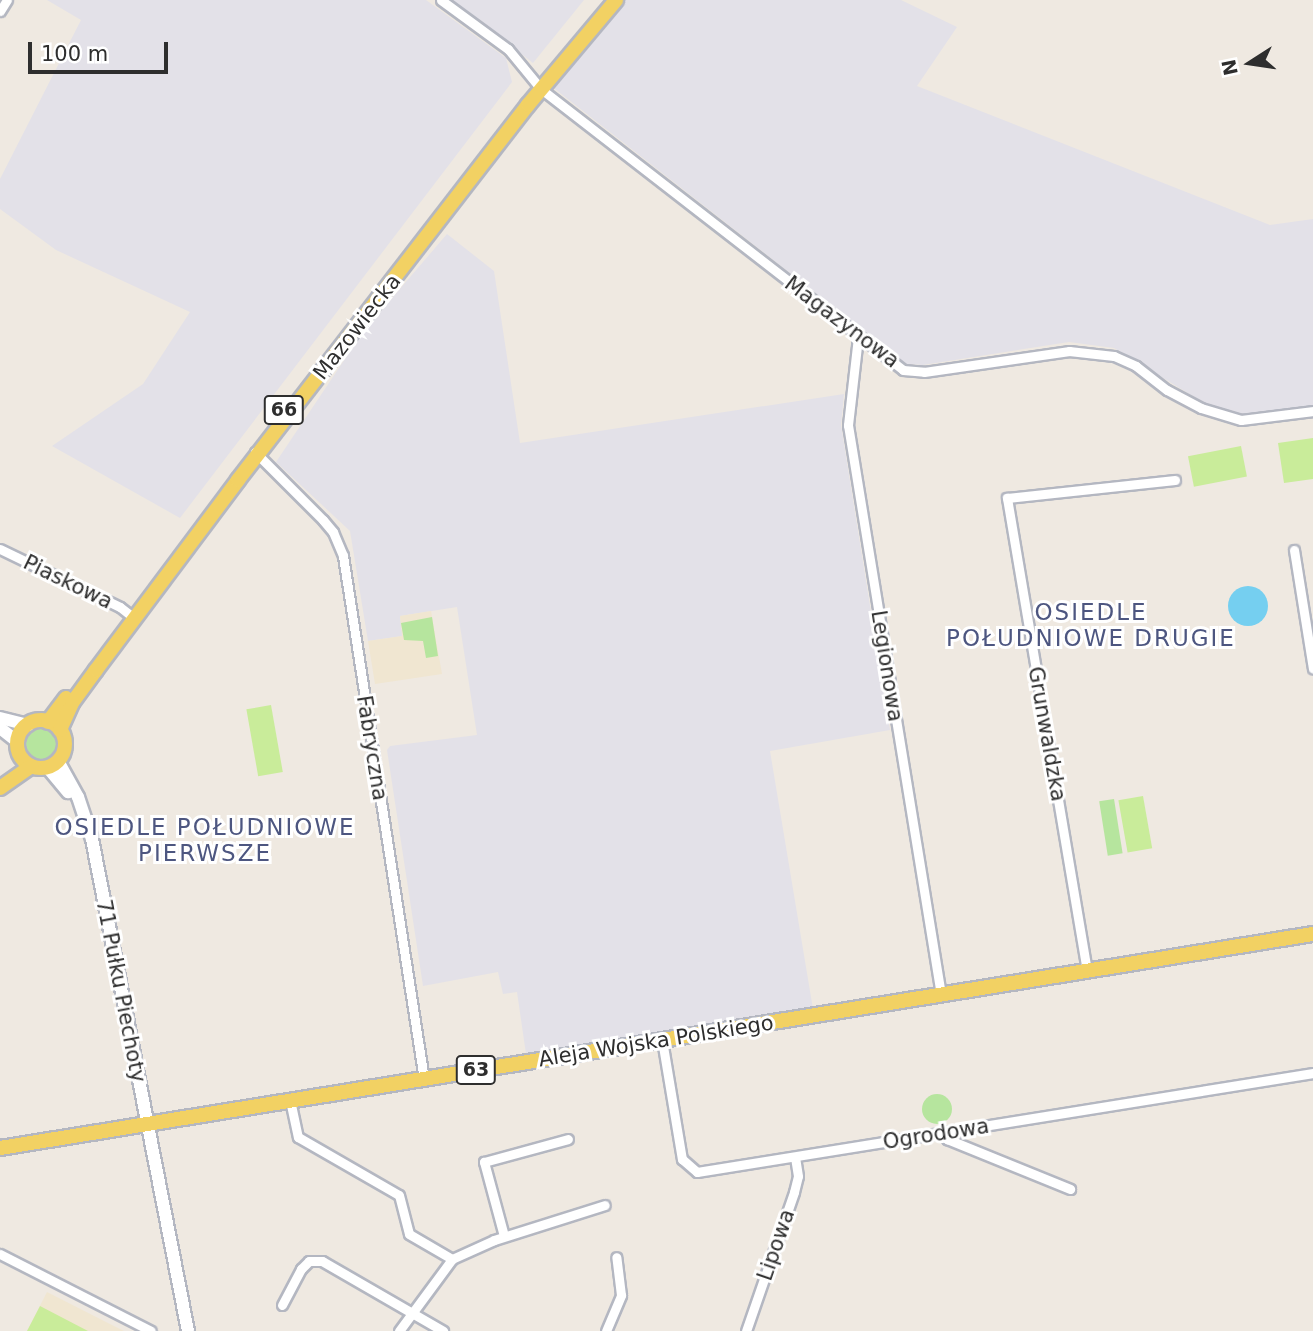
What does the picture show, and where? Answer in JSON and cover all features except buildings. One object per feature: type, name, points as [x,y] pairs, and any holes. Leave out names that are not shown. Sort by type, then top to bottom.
[{"type":"main road","name":"Mazowiecka","points":[[539,86],[605,0]]},
{"type":"main road","name":"Mazowiecka","points":[[48,722],[256,452],[438,206],[616,0]]},
{"type":"main road","name":"Mazowiecka","points":[[60,730],[72,703],[131,616]]},
{"type":"main road","points":[[0,777],[19,748],[28,725],[48,722],[60,730],[65,748],[52,764],[31,766],[0,788]]},
{"type":"main road","points":[[19,748],[31,766]]},
{"type":"main road","name":"Aleja Wojska Polskiego","points":[[0,1148],[1313,934]]},
{"type":"street","points":[[0,11],[7,0]]},
{"type":"street","name":"Magazynowa","points":[[441,0],[508,49],[539,86],[858,337],[890,361],[913,372],[1069,351],[1114,356],[1137,367],[1167,390],[1201,408],[1241,420],[1313,411]]},
{"type":"street","name":"Legionowa","points":[[858,337],[848,425],[941,995]]},
{"type":"street","name":"Fabryczna","points":[[256,452],[323,520],[343,556],[424,1079]]},
{"type":"street","name":"Grunwaldzka","points":[[1087,971],[1007,498],[1175,480]]},
{"type":"street","name":"Piaskowa","points":[[0,549],[131,616]]},
{"type":"street","points":[[1294,550],[1313,668]]},
{"type":"street","points":[[0,718],[28,725]]},
{"type":"street","points":[[0,728],[19,748]]},
{"type":"street","name":"71 Pułku Piechoty","points":[[52,764],[85,818],[188,1331]]},
{"type":"street","name":"Ogrodowa","points":[[662,1040],[682,1159],[688,1167],[697,1172],[1313,1073]]},
{"type":"street","points":[[290,1100],[298,1137],[399,1195],[409,1234],[452,1259]]},
{"type":"street","points":[[944,1132],[947,1139],[1070,1188]]},
{"type":"street","points":[[504,1237],[484,1162],[568,1139]]},
{"type":"street","name":"Lipowa","points":[[746,1331],[794,1192],[798,1176],[795,1157]]},
{"type":"street","points":[[399,1331],[452,1259],[504,1237],[605,1205]]},
{"type":"street","points":[[0,1254],[151,1331]]},
{"type":"street","points":[[606,1331],[621,1296],[616,1257]]},
{"type":"street","points":[[282,1304],[301,1269],[309,1261],[322,1261],[443,1331]]},
{"type":"shaded area","points":[[47,0],[426,0],[506,58],[512,82],[180,518],[52,446],[143,384],[190,312],[56,250],[0,209],[0,179],[81,20]]},
{"type":"shaded area","points":[[452,0],[584,0],[533,63]]},
{"type":"shaded area","points":[[620,0],[901,0],[957,27],[917,86],[1270,225],[1313,219],[1313,406],[1251,415],[1224,411],[1204,403],[1114,348],[1069,342],[923,365],[906,364],[551,86]]},
{"type":"shaded area","points":[[447,234],[494,271],[520,443],[844,394],[841,425],[890,730],[770,751],[813,1009],[526,1054],[517,992],[503,994],[498,972],[423,986],[387,750],[390,746],[477,735],[457,607],[400,616],[403,636],[368,641],[350,531],[276,462],[363,332]]},
{"type":"shaded area","points":[[431,611],[442,674],[375,684],[368,641],[402,636],[400,616]]},
{"type":"shaded area","points":[[47,1292],[106,1322],[124,1331],[27,1331]]},
{"type":"green space","points":[[1313,438],[1313,479],[1284,483],[1278,443]]},
{"type":"green space","points":[[1241,446],[1247,476],[1194,487],[1188,456]]},
{"type":"green space","points":[[432,617],[438,656],[426,658],[423,641],[404,640],[401,623]]},
{"type":"green space","points":[[271,705],[283,772],[258,776],[246,709]]},
{"type":"green space","points":[[42,728],[53,733],[58,744],[53,755],[42,760],[31,755],[26,744],[31,733]]},
{"type":"green space","points":[[1143,796],[1152,848],[1128,853],[1118,800]]},
{"type":"green space","points":[[1114,799],[1123,853],[1108,856],[1099,801]]},
{"type":"green space","points":[[937,1094],[948,1098],[952,1109],[948,1120],[937,1124],[926,1120],[922,1109],[926,1098]]},
{"type":"green space","points":[[40,1306],[88,1331],[27,1331]]},
{"type":"water","points":[[1248,586],[1262,592],[1268,606],[1262,620],[1248,626],[1234,620],[1228,606],[1234,592]]},
{"type":"district","name":"OSIEDLE POŁUDNIOWE DRUGIE","points":[[1091,625]]},
{"type":"district","name":"OSIEDLE POŁUDNIOWE PIERWSZE","points":[[205,840]]}]
